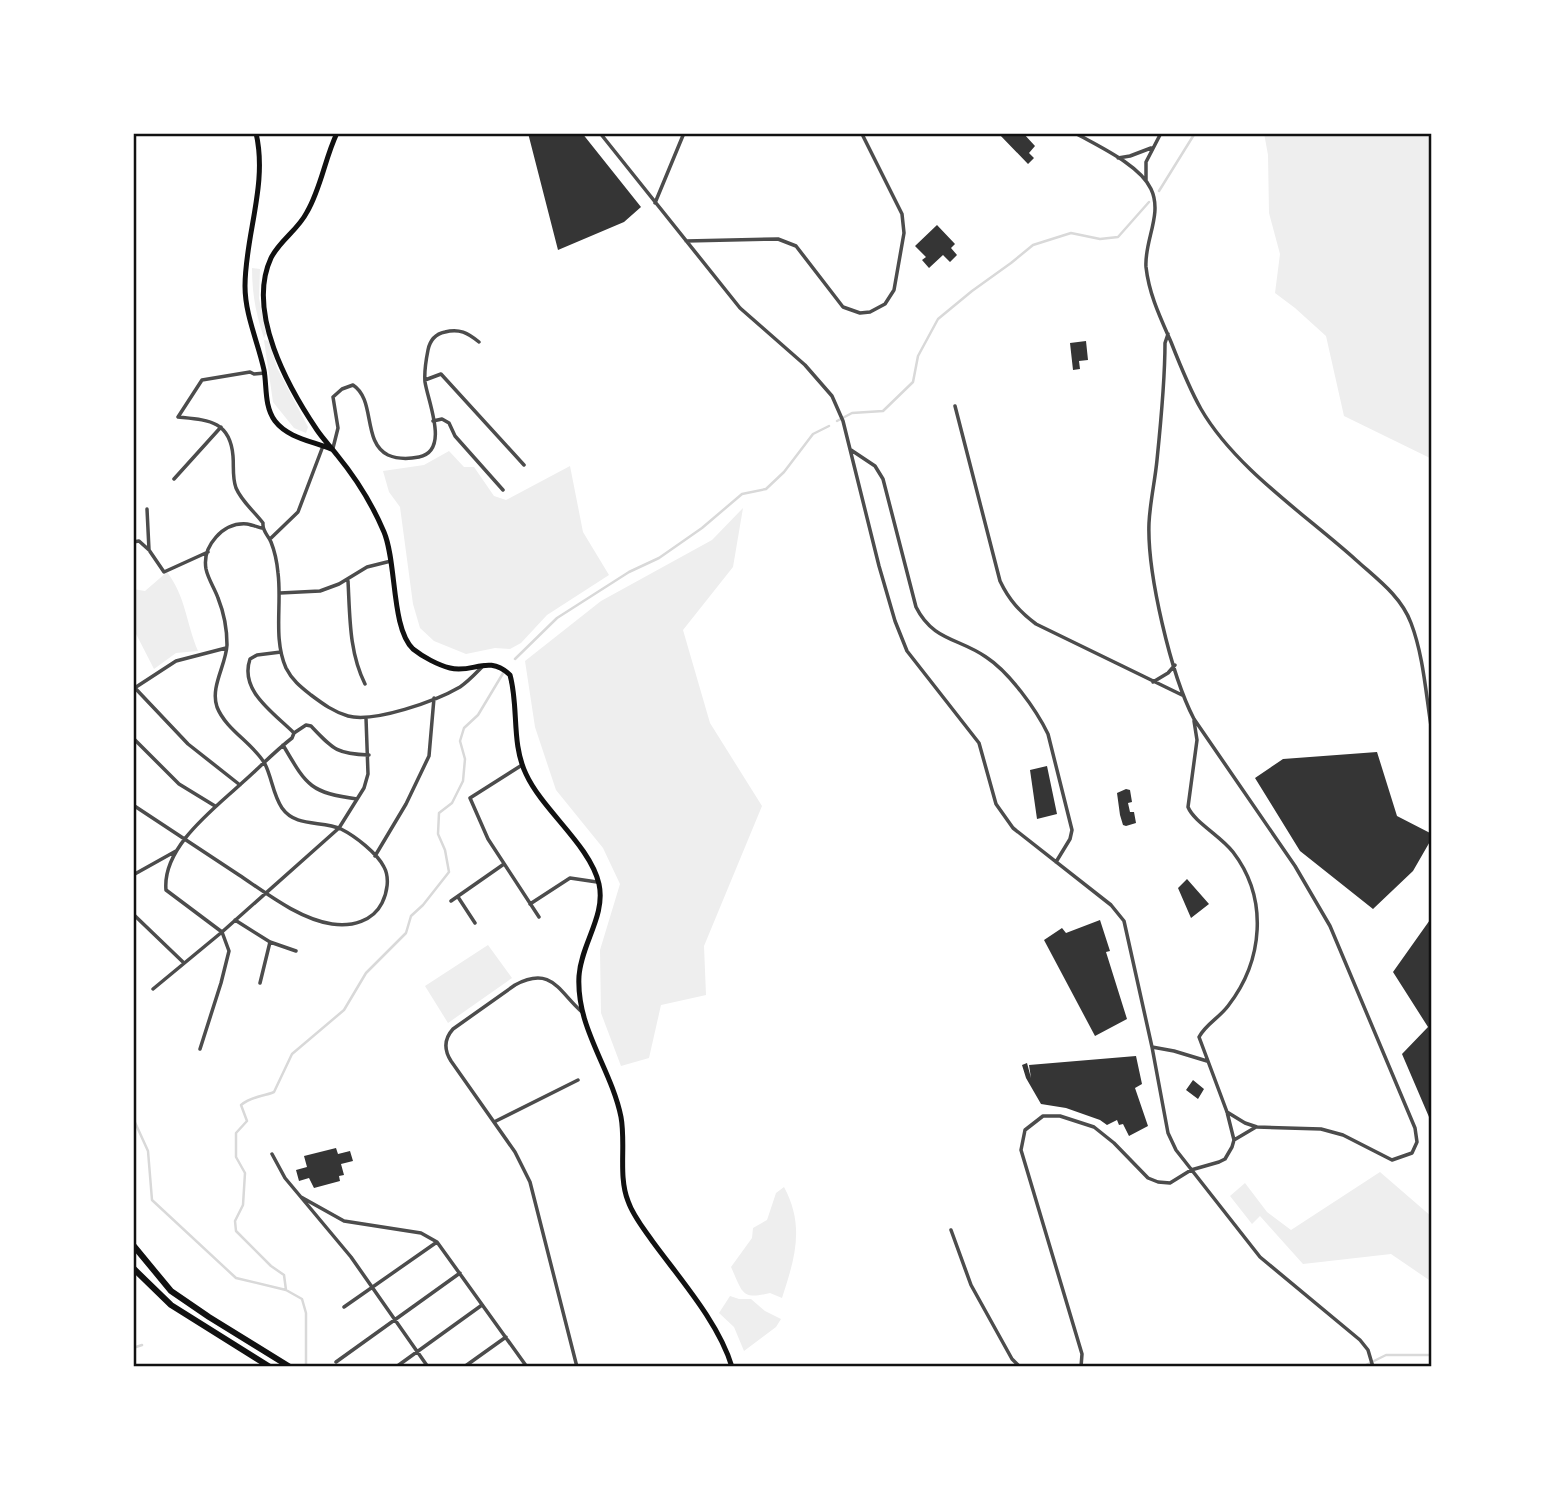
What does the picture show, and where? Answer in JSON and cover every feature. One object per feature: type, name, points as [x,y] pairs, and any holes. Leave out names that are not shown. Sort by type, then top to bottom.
[{"type":"highway","points":[[133,1245],[172,1291],[290,1367]]},
{"type":"highway","points":[[133,1268],[171,1306],[270,1367]]},
{"type":"main road","points":[[256,133],[259,160],[257,191],[245,285],[248,311],[265,373],[268,406],[276,423],[292,435],[332,450]]},
{"type":"main road","points":[[337,133],[306,214],[272,256],[267,269],[264,290],[272,342],[283,373],[299,403],[380,523],[393,561],[401,627],[410,645],[425,657],[451,669],[496,666],[510,675],[515,694],[516,728],[522,765],[537,792],[594,868],[599,882],[600,904],[585,946],[579,975],[582,1012],[621,1115],[627,1199],[642,1226],[720,1337],[732,1367]]},
{"type":"street","points":[[600,133],[740,308],[805,365],[832,396],[843,421],[891,610],[907,652],[979,743],[992,791],[1013,828],[1111,905],[1124,920],[1168,1133],[1176,1150],[1260,1257],[1360,1340],[1368,1350],[1373,1367]]},
{"type":"street","points":[[655,202],[684,133]]},
{"type":"street","points":[[1075,133],[1117,158],[1146,181]]},
{"type":"street","points":[[1161,133],[1146,162],[1146,181],[1155,200],[1146,268],[1150,294],[1191,391],[1203,413],[1242,460],[1395,596],[1411,623],[1432,732]]},
{"type":"street","points":[[685,241],[786,241],[796,246],[843,307],[860,313],[878,308],[890,298],[894,290],[904,233],[902,214],[863,136]]},
{"type":"street","points":[[1117,158],[1153,147]]},
{"type":"street","points":[[332,450],[338,428],[333,397],[346,387],[353,386],[358,389],[368,410],[375,440],[389,456],[418,458],[431,452],[436,439],[425,380],[429,344],[437,335],[458,330],[478,342]]},
{"type":"street","points":[[1168,334],[1149,524],[1152,565],[1165,633],[1182,696],[1194,719],[1296,866],[1324,914],[1415,1128],[1417,1142],[1412,1153],[1392,1160],[1361,1143],[1321,1129],[1257,1127],[1227,1112]]},
{"type":"street","points":[[262,528],[263,523],[237,489],[230,440],[221,427],[212,421],[178,417],[202,380],[250,372],[265,373]]},
{"type":"street","points":[[425,380],[441,374],[524,465]]},
{"type":"street","points":[[955,406],[1000,581],[1007,595],[1021,612],[1036,624],[1182,696]]},
{"type":"street","points":[[433,421],[442,419],[449,423],[455,436],[503,490]]},
{"type":"street","points":[[174,479],[221,427]]},
{"type":"street","points":[[270,539],[298,512],[323,446]]},
{"type":"street","points":[[850,449],[875,466],[884,479],[916,607],[921,617],[938,634],[979,652],[998,666],[1043,723],[1072,830],[1070,839],[1056,862]]},
{"type":"street","points":[[147,509],[149,550]]},
{"type":"street","points":[[133,804],[265,894],[294,910],[332,924],[361,922],[374,915],[386,893],[385,868],[375,856],[339,828],[306,823],[288,815],[278,800],[264,763],[217,707],[215,696],[227,648],[224,615],[206,568],[212,542],[225,529],[247,524],[262,528],[270,539],[276,560],[280,593],[281,652],[286,668],[295,683],[335,712],[350,717],[380,716],[434,698],[465,683],[484,665]]},
{"type":"street","points":[[133,542],[139,541],[149,550],[164,572],[208,552]]},
{"type":"street","points":[[280,593],[314,593],[348,579],[367,567],[393,561]]},
{"type":"street","points":[[348,579],[352,652],[365,684]]},
{"type":"street","points":[[227,648],[176,661],[134,688],[188,744],[240,785]]},
{"type":"street","points":[[281,652],[257,655],[250,659],[247,666],[248,678],[256,696],[294,733]]},
{"type":"street","points":[[1153,682],[1175,666]]},
{"type":"street","points":[[375,856],[406,804],[429,756],[434,698]]},
{"type":"street","points":[[153,989],[339,828],[357,799],[368,774],[366,718]]},
{"type":"street","points":[[1081,1367],[1082,1354],[1021,1150],[1021,1141],[1029,1125],[1043,1116],[1060,1116],[1094,1127],[1149,1178],[1158,1182],[1170,1182],[1191,1170],[1224,1159],[1234,1140],[1227,1112],[1199,1037],[1204,1027],[1226,1009],[1239,991],[1255,954],[1258,923],[1255,900],[1241,864],[1227,844],[1191,815],[1188,807],[1197,740],[1194,719]]},
{"type":"street","points":[[200,1049],[229,951],[222,932],[166,890],[168,867],[184,839],[215,806],[306,725],[312,726],[333,749],[369,755]]},
{"type":"street","points":[[133,738],[179,784],[215,806]]},
{"type":"street","points":[[283,745],[307,783],[320,792],[357,799]]},
{"type":"street","points":[[522,765],[470,798],[488,839],[538,917]]},
{"type":"street","points":[[133,875],[178,850]]},
{"type":"street","points":[[451,901],[504,864]]},
{"type":"street","points":[[530,904],[570,878],[599,882]]},
{"type":"street","points":[[458,897],[475,923]]},
{"type":"street","points":[[133,914],[184,963]]},
{"type":"street","points":[[235,920],[270,942],[296,951]]},
{"type":"street","points":[[260,983],[270,942]]},
{"type":"street","points":[[577,1367],[530,1182],[515,1152],[448,1056],[446,1042],[453,1029],[515,985],[533,979],[555,983],[582,1012]]},
{"type":"street","points":[[1152,1047],[1207,1061]]},
{"type":"street","points":[[494,1122],[578,1080]]},
{"type":"street","points":[[1234,1140],[1257,1127]]},
{"type":"street","points":[[272,1154],[285,1178],[351,1257],[428,1367]]},
{"type":"street","points":[[301,1197],[344,1221],[421,1233],[437,1242],[527,1367]]},
{"type":"street","points":[[951,1230],[971,1285],[1012,1359],[1020,1367]]},
{"type":"street","points":[[344,1307],[437,1242]]},
{"type":"street","points":[[336,1362],[460,1273]]},
{"type":"street","points":[[396,1367],[483,1305]]},
{"type":"street","points":[[464,1367],[506,1337]]},
{"type":"shaded area","points":[[1264,133],[1432,133],[1432,459],[1344,416],[1326,336],[1275,293],[1280,254],[1269,213],[1268,155]]},
{"type":"shaded area","points":[[252,268],[260,269],[259,298],[266,334],[264,338],[255,304]]},
{"type":"shaded area","points":[[264,340],[269,341],[277,368],[308,427],[306,433],[294,428],[273,402]]},
{"type":"shaded area","points":[[449,451],[464,467],[474,467],[494,496],[506,500],[570,466],[583,532],[609,575],[547,615],[521,643],[510,649],[495,648],[466,654],[434,641],[420,628],[413,604],[400,507],[389,492],[383,471],[424,465]]},
{"type":"shaded area","points":[[743,508],[733,567],[683,630],[710,723],[762,806],[704,946],[706,995],[661,1005],[649,1058],[621,1066],[601,1013],[600,950],[620,884],[603,848],[556,790],[535,727],[525,661],[601,601],[712,540]]},
{"type":"shaded area","points":[[167,572],[182,601],[198,651],[176,653],[154,669],[133,628],[133,589],[145,591]]},
{"type":"shaded area","points":[[488,945],[512,978],[448,1023],[425,986]]},
{"type":"shaded area","points":[[1380,1172],[1432,1217],[1432,1282],[1391,1254],[1303,1264],[1260,1216],[1252,1224],[1230,1196],[1245,1183],[1267,1212],[1291,1230]]},
{"type":"shaded area","points":[[784,1187],[794,1215],[796,1242],[782,1298],[770,1293],[748,1295],[741,1288],[731,1267],[752,1238],[753,1228],[767,1220],[776,1193]]},
{"type":"shaded area","points":[[730,1296],[751,1299],[765,1311],[781,1319],[776,1327],[744,1351],[734,1327],[719,1313]]},
{"type":"building","points":[[528,133],[582,133],[641,207],[624,222],[558,250]]},
{"type":"building","points":[[998,133],[1023,133],[1035,146],[1029,153],[1034,158],[1028,164]]},
{"type":"building","points":[[937,225],[955,244],[951,248],[957,255],[950,262],[943,255],[929,268],[922,260],[926,257],[915,246]]},
{"type":"building","points":[[1086,341],[1088,360],[1079,361],[1080,369],[1073,370],[1070,343]]},
{"type":"building","points":[[1377,752],[1397,816],[1432,834],[1432,838],[1413,871],[1373,909],[1300,851],[1255,778],[1283,759]]},
{"type":"building","points":[[1047,766],[1057,814],[1037,819],[1030,770]]},
{"type":"building","points":[[1130,790],[1132,802],[1128,803],[1130,812],[1134,812],[1136,823],[1126,826],[1123,825],[1120,815],[1117,793]]},
{"type":"building","points":[[1187,879],[1209,904],[1191,918],[1178,888]]},
{"type":"building","points":[[1432,917],[1432,1124],[1402,1054],[1428,1027],[1393,972]]},
{"type":"building","points":[[1100,920],[1110,951],[1106,952],[1127,1019],[1095,1036],[1044,940],[1062,928],[1066,933]]},
{"type":"building","points":[[1136,1056],[1142,1084],[1135,1088],[1148,1126],[1129,1136],[1123,1124],[1119,1125],[1117,1120],[1107,1125],[1066,1108],[1041,1104],[1022,1065],[1027,1063],[1031,1078],[1029,1065]]},
{"type":"building","points":[[1193,1080],[1204,1089],[1198,1099],[1186,1090]]},
{"type":"building","points":[[336,1148],[338,1154],[350,1151],[353,1161],[341,1164],[344,1175],[339,1176],[340,1181],[314,1188],[309,1178],[299,1181],[296,1170],[307,1167],[304,1156]]},
{"type":"waterway","points":[[1159,191],[1195,133]]},
{"type":"waterway","points":[[837,421],[852,413],[883,411],[913,382],[918,356],[938,319],[1033,245],[1071,233],[1100,239],[1118,237],[1149,202]]},
{"type":"waterway","points":[[515,659],[557,618],[629,572],[659,558],[702,528],[742,494],[766,489],[784,472],[813,434],[829,426]]},
{"type":"waterway","points":[[286,1290],[284,1275],[271,1266],[236,1231],[235,1221],[243,1205],[245,1173],[236,1157],[236,1133],[247,1121],[241,1105],[253,1098],[274,1092],[292,1054],[344,1010],[366,973],[406,933],[411,916],[449,872],[445,850],[438,834],[439,813],[452,803],[463,781],[465,759],[460,741],[464,728],[478,715],[505,670]]},
{"type":"waterway","points":[[133,1118],[148,1151],[152,1200],[236,1278],[286,1290],[302,1299],[306,1313],[306,1367]]},
{"type":"waterway","points":[[133,1348],[142,1345]]},
{"type":"waterway","points":[[1362,1367],[1386,1355],[1432,1355]]}]
